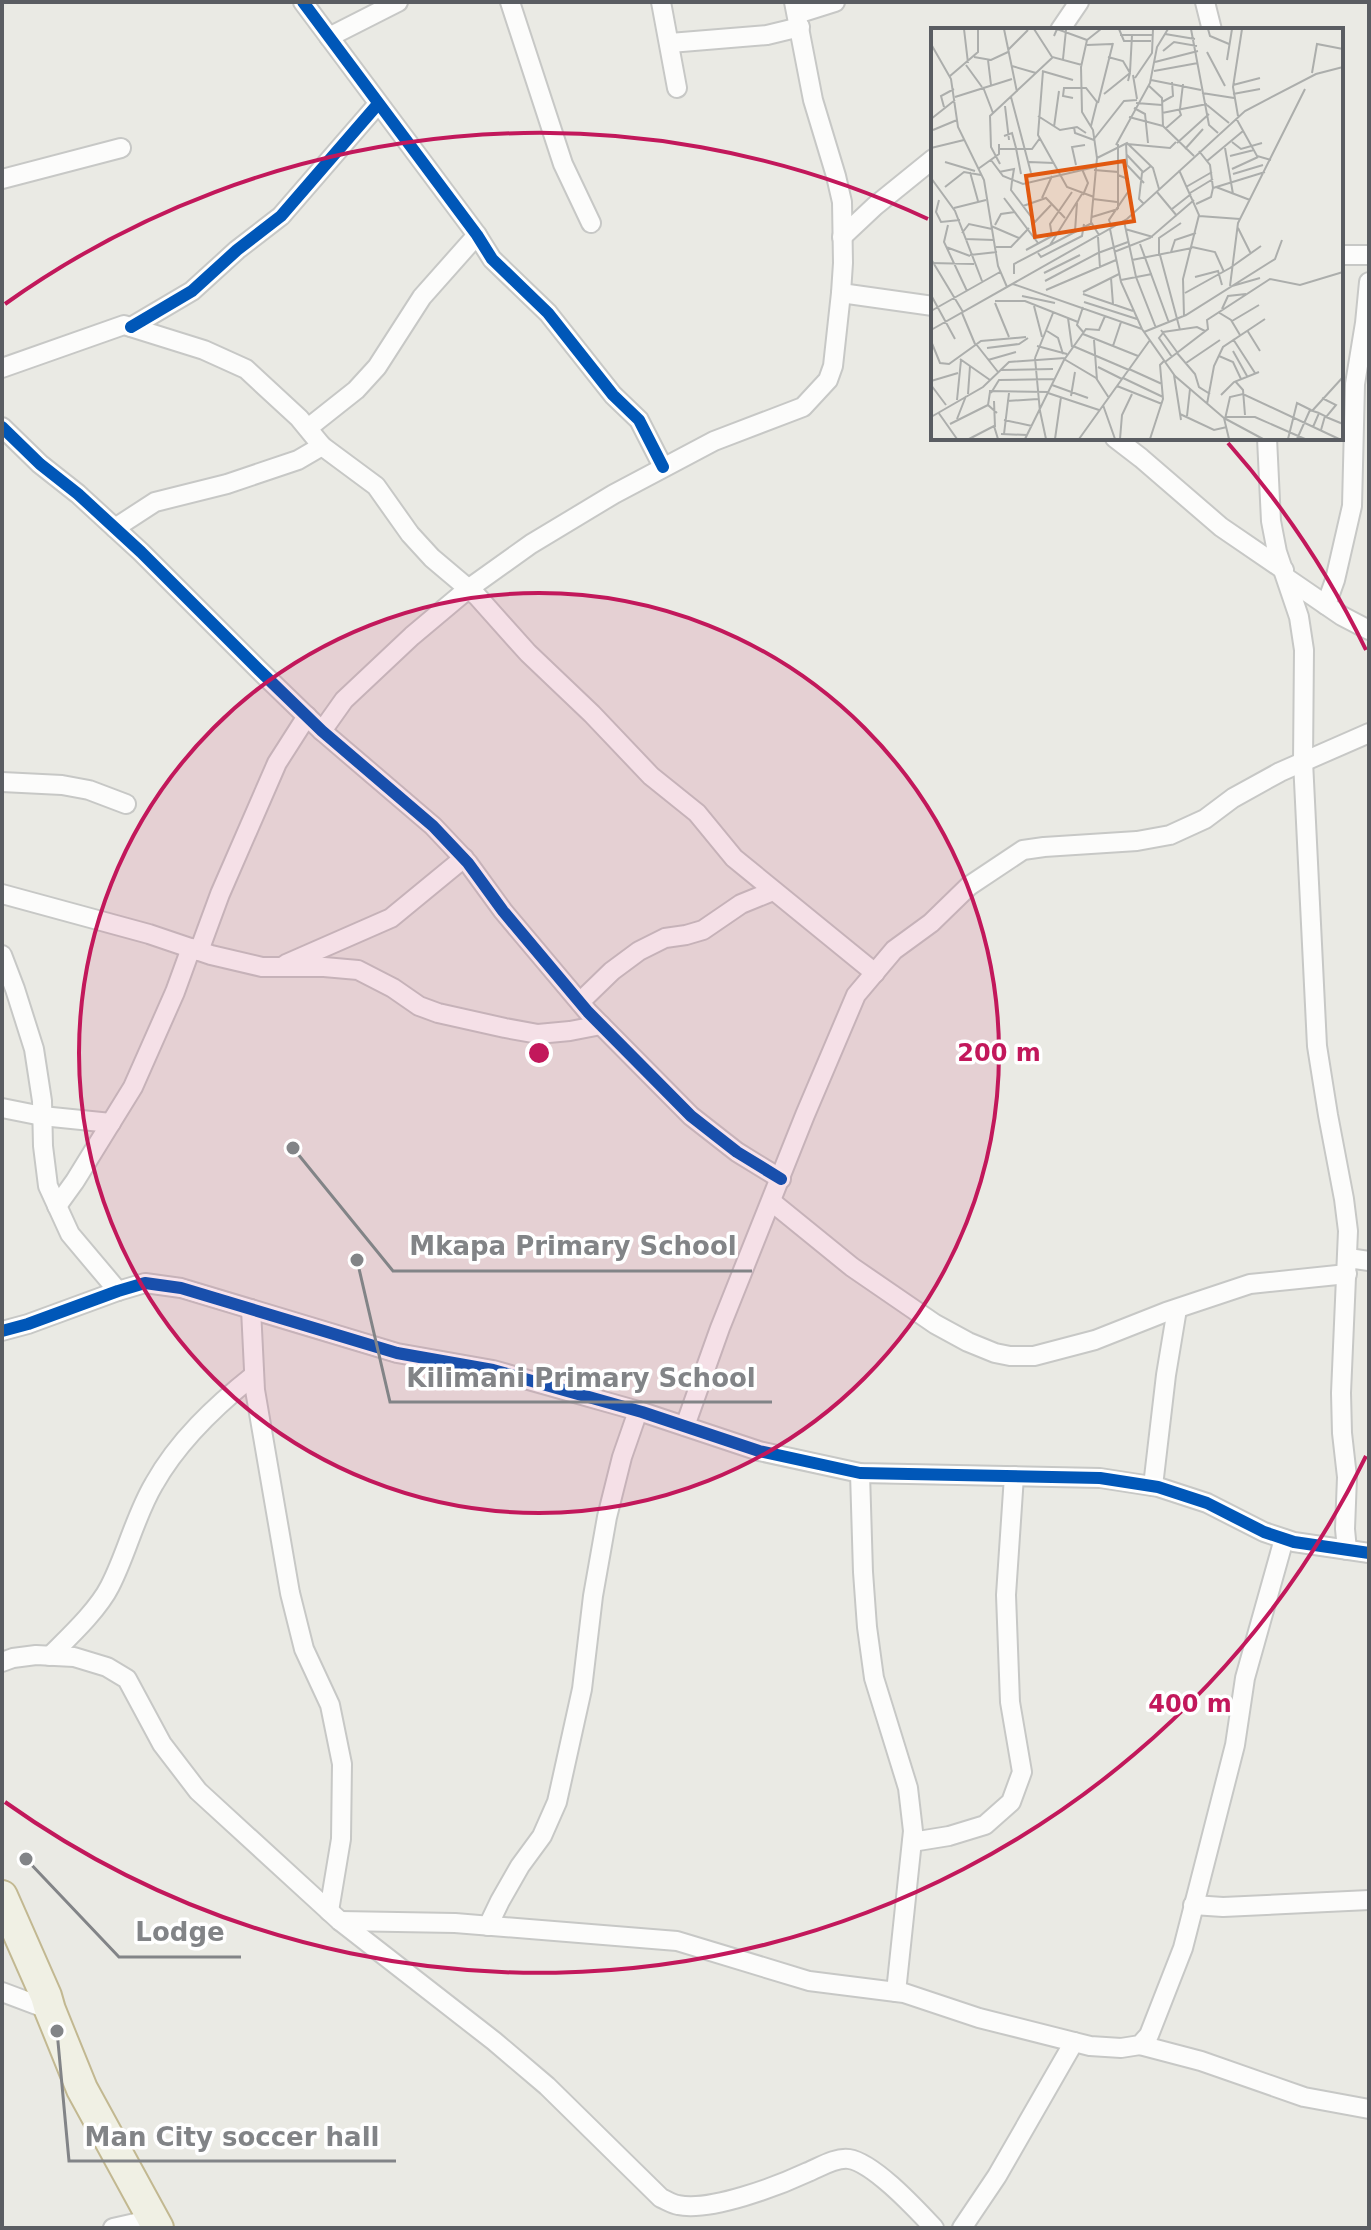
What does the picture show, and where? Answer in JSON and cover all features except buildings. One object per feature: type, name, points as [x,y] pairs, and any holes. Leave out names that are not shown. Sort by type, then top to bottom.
[{"type":"highway","points":[[2,1896],[82,2089],[156,2223]]},
{"type":"street","points":[[303,2],[492,259],[548,313],[613,395],[639,420],[663,467]]},
{"type":"street","points":[[329,37],[398,2]]},
{"type":"street","points":[[510,2],[563,164],[591,223]]},
{"type":"street","points":[[661,2],[677,88]]},
{"type":"street","points":[[670,43],[767,35],[797,14],[835,2]]},
{"type":"street","points":[[1061,28],[1079,2]]},
{"type":"street","points":[[1205,2],[1212,28]]},
{"type":"street","points":[[322,731],[344,700],[412,636],[468,589],[531,544],[614,494],[714,441],[803,407],[828,380],[833,366],[841,293],[842,202],[813,100],[797,14]]},
{"type":"street","points":[[131,327],[192,291],[281,216],[378,104]]},
{"type":"street","points":[[2,179],[121,148]]},
{"type":"street","points":[[842,237],[931,161]]},
{"type":"street","points":[[308,428],[356,390],[377,367],[422,297],[477,235]]},
{"type":"street","points":[[1343,255],[1369,255]]},
{"type":"street","points":[[1326,605],[1352,506],[1355,384],[1369,282]]},
{"type":"street","points":[[841,293],[931,306]]},
{"type":"street","points":[[2,368],[124,325],[204,350],[246,369],[299,418],[322,446],[376,486],[410,534],[432,558],[468,589],[651,776],[697,813],[734,858],[875,973]]},
{"type":"street","points":[[2,427],[115,528],[322,731],[433,826],[464,858],[503,911],[580,1002],[691,1116],[737,1152],[781,1179]]},
{"type":"street","points":[[1118,440],[1221,527],[1326,605],[1369,630]]},
{"type":"street","points":[[1267,440],[1271,521],[1277,552],[1299,617],[1304,650],[1303,761],[1317,1046],[1348,1231],[1341,1393],[1347,1477],[1347,1550]]},
{"type":"street","points":[[115,528],[155,502],[227,484],[298,460],[322,446]]},
{"type":"street","points":[[57,1206],[133,1087],[277,763],[307,716]]},
{"type":"street","points":[[685,1426],[720,1328],[856,995],[894,950],[931,923],[969,886],[1023,850],[1137,841],[1170,835],[1205,819],[1233,798],[1303,761],[1369,733]]},
{"type":"street","points":[[2,782],[62,785],[89,790],[126,804]]},
{"type":"street","points":[[278,967],[391,918],[464,858]]},
{"type":"street","points":[[580,1002],[612,971],[639,951],[665,938],[703,930],[741,904],[773,891]]},
{"type":"street","points":[[2,894],[262,967],[358,970],[419,1006],[438,1013],[538,1034],[601,1025]]},
{"type":"street","points":[[2,955],[34,1049],[42,1101],[48,1186],[70,1234],[118,1291]]},
{"type":"street","points":[[2,1108],[42,1116],[111,1123]]},
{"type":"street","points":[[772,1202],[807,1232],[935,1324],[968,1342],[1010,1356],[1034,1356],[1095,1340],[1250,1284],[1369,1261]]},
{"type":"street","points":[[2,1331],[145,1283],[181,1288],[397,1353],[493,1370],[638,1411],[759,1451],[860,1473],[1100,1478],[1153,1486],[1207,1503],[1284,1539],[1369,1553]]},
{"type":"street","points":[[251,1309],[254,1375],[290,1593],[304,1649],[330,1705],[342,1764],[341,1839],[334,1916]]},
{"type":"street","points":[[1153,1486],[1177,1309]]},
{"type":"street","points":[[50,1656],[79,1627],[109,1589],[154,1483],[186,1438],[226,1397],[254,1375]]},
{"type":"street","points":[[488,1926],[520,1866],[542,1836],[557,1802],[582,1689],[593,1596],[607,1517],[622,1457],[638,1411]]},
{"type":"street","points":[[860,1473],[863,1572],[874,1678],[908,1788],[913,1831],[896,1992]]},
{"type":"street","points":[[912,1842],[949,1836],[985,1825],[1011,1802],[1022,1772],[1010,1702],[1006,1595],[1014,1476]]},
{"type":"street","points":[[1140,2045],[1149,2035],[1178,1961],[1235,1745],[1245,1678],[1284,1539]]},
{"type":"street","points":[[2,1662],[13,1658],[74,1657],[107,1667],[127,1679],[162,1744],[198,1791],[334,1916],[547,2086],[661,2198],[679,2205],[730,2200],[848,2158],[866,2166],[886,2181],[934,2228]]},
{"type":"street","points":[[1193,1905],[1223,1907],[1369,1900]]},
{"type":"street","points":[[334,1916],[677,1941],[809,1981],[896,1992],[979,2018],[1090,2046],[1121,2048],[1140,2045],[1201,2061],[1304,2097],[1369,2109]]},
{"type":"street","points":[[2,1992],[50,2010]]},
{"type":"street","points":[[962,2228],[997,2176],[1074,2042]]},
{"type":"street","points":[[113,2228],[156,2223]]},
{"type":"cycle path","points":[[303,2],[492,259],[548,313],[613,395],[639,420],[663,467]]},
{"type":"cycle path","points":[[131,327],[192,291],[281,216],[378,104]]},
{"type":"cycle path","points":[[2,427],[141,552],[322,731],[433,826],[468,863],[503,911],[588,1012],[691,1116],[737,1152],[781,1179]]},
{"type":"cycle path","points":[[2,1331],[145,1283],[181,1288],[397,1353],[493,1370],[642,1412],[759,1451],[860,1473],[1100,1478],[1158,1487],[1207,1503],[1264,1532],[1294,1542],[1369,1553]]},
{"type":"place","name":"Mkapa Primary School","points":[[293,1148]]},
{"type":"place","name":"Kilimani Primary School","points":[[357,1260]]},
{"type":"place","name":"Lodge","points":[[26,1859]]},
{"type":"place","name":"Man City soccer hall","points":[[57,2031]]}]
